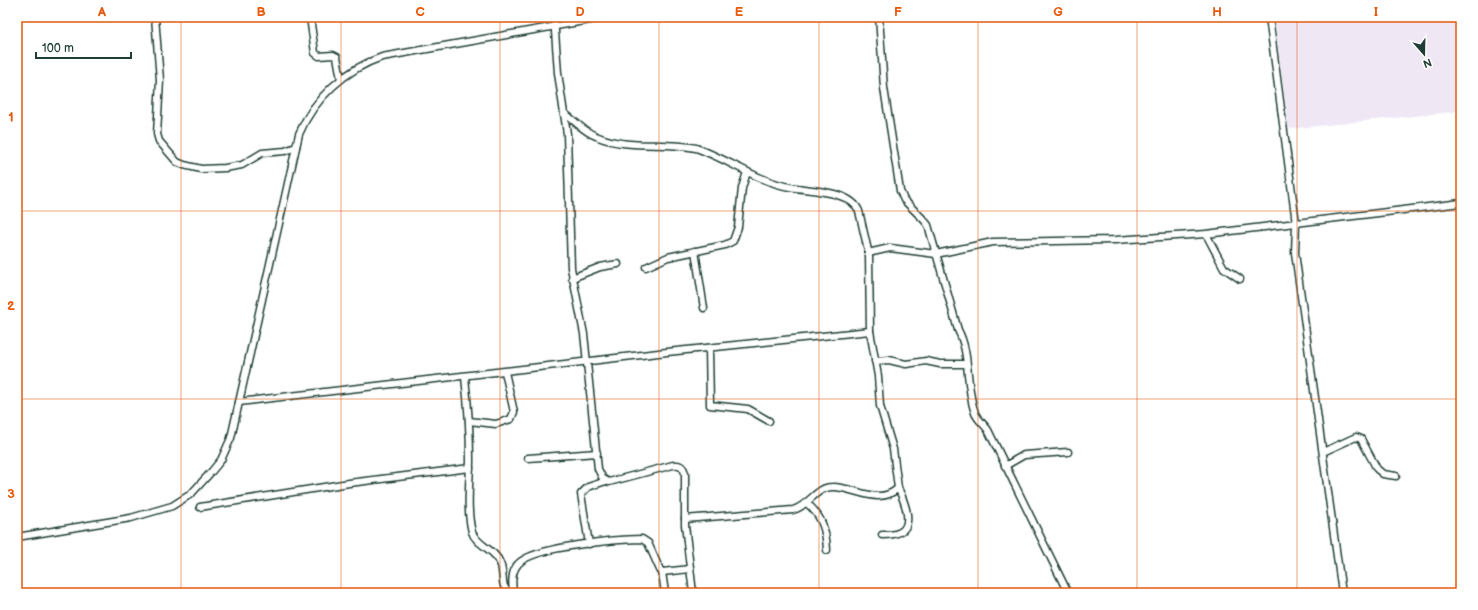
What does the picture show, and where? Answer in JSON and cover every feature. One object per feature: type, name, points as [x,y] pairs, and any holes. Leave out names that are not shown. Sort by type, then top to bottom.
[{"type":"street","points":[[156,17],[160,80],[157,134],[159,141],[177,162],[193,168],[225,168],[242,165],[262,153],[285,151],[296,147]]},
{"type":"street","points":[[310,17],[315,53],[319,56],[333,55],[337,57],[341,79]]},
{"type":"street","points":[[554,17],[558,73],[567,141],[572,278],[584,334],[600,476],[606,481]]},
{"type":"street","points":[[17,537],[131,518],[157,511],[180,502],[191,494],[221,460],[231,438],[296,147],[303,124],[311,111],[341,79],[357,68],[382,57],[607,17]]},
{"type":"street","points":[[879,17],[884,88],[900,191],[904,200],[924,220],[936,254],[958,330],[963,339],[965,364],[974,412],[988,430],[1068,593]]},
{"type":"street","points":[[1269,17],[1296,223],[1296,253],[1342,593]]},
{"type":"street","points":[[564,113],[594,136],[625,144],[683,145],[696,148],[747,172],[788,187],[845,196],[856,204],[859,211],[868,252],[870,331],[874,361],[878,376],[881,414],[893,449],[898,488],[907,509],[904,529],[900,533],[882,535]]},
{"type":"street","points":[[646,267],[668,257],[725,245],[733,241],[738,227],[742,188],[747,172]]},
{"type":"street","points":[[868,252],[890,248],[936,254],[993,242],[1120,240],[1206,234],[1461,203]]},
{"type":"street","points":[[1206,234],[1222,265],[1240,280]]},
{"type":"street","points":[[695,251],[704,308]]},
{"type":"street","points":[[572,278],[600,268],[618,264]]},
{"type":"street","points":[[239,402],[465,377],[781,339],[870,331]]},
{"type":"street","points":[[710,348],[710,405],[748,409],[769,421]]},
{"type":"street","points":[[874,361],[885,360],[906,364],[926,361],[940,364],[965,364]]},
{"type":"street","points":[[469,421],[496,424],[511,419],[514,412],[505,372]]},
{"type":"street","points":[[465,377],[469,421],[472,532],[476,539],[498,557],[502,566],[503,584],[510,593]]},
{"type":"street","points":[[1323,450],[1359,437],[1377,469],[1383,474],[1396,476]]},
{"type":"street","points":[[1005,466],[1024,454],[1068,452]]},
{"type":"street","points":[[528,458],[597,453]]},
{"type":"street","points":[[589,544],[581,494],[588,487],[606,481],[614,482],[673,465],[679,465],[685,473],[685,519],[693,593]]},
{"type":"street","points":[[200,507],[363,481],[470,468]]},
{"type":"street","points":[[685,519],[792,510],[804,506],[821,490],[831,487],[873,496],[892,492],[898,488]]},
{"type":"street","points":[[807,503],[818,513],[824,525],[827,550]]},
{"type":"street","points":[[513,593],[513,573],[516,566],[524,559],[566,548],[589,544],[642,540],[648,543],[662,572],[665,593]]},
{"type":"street","points":[[662,572],[690,569]]},
{"type":"shaded area","points":[[1274,17],[1461,17],[1461,111],[1289,129]]}]
